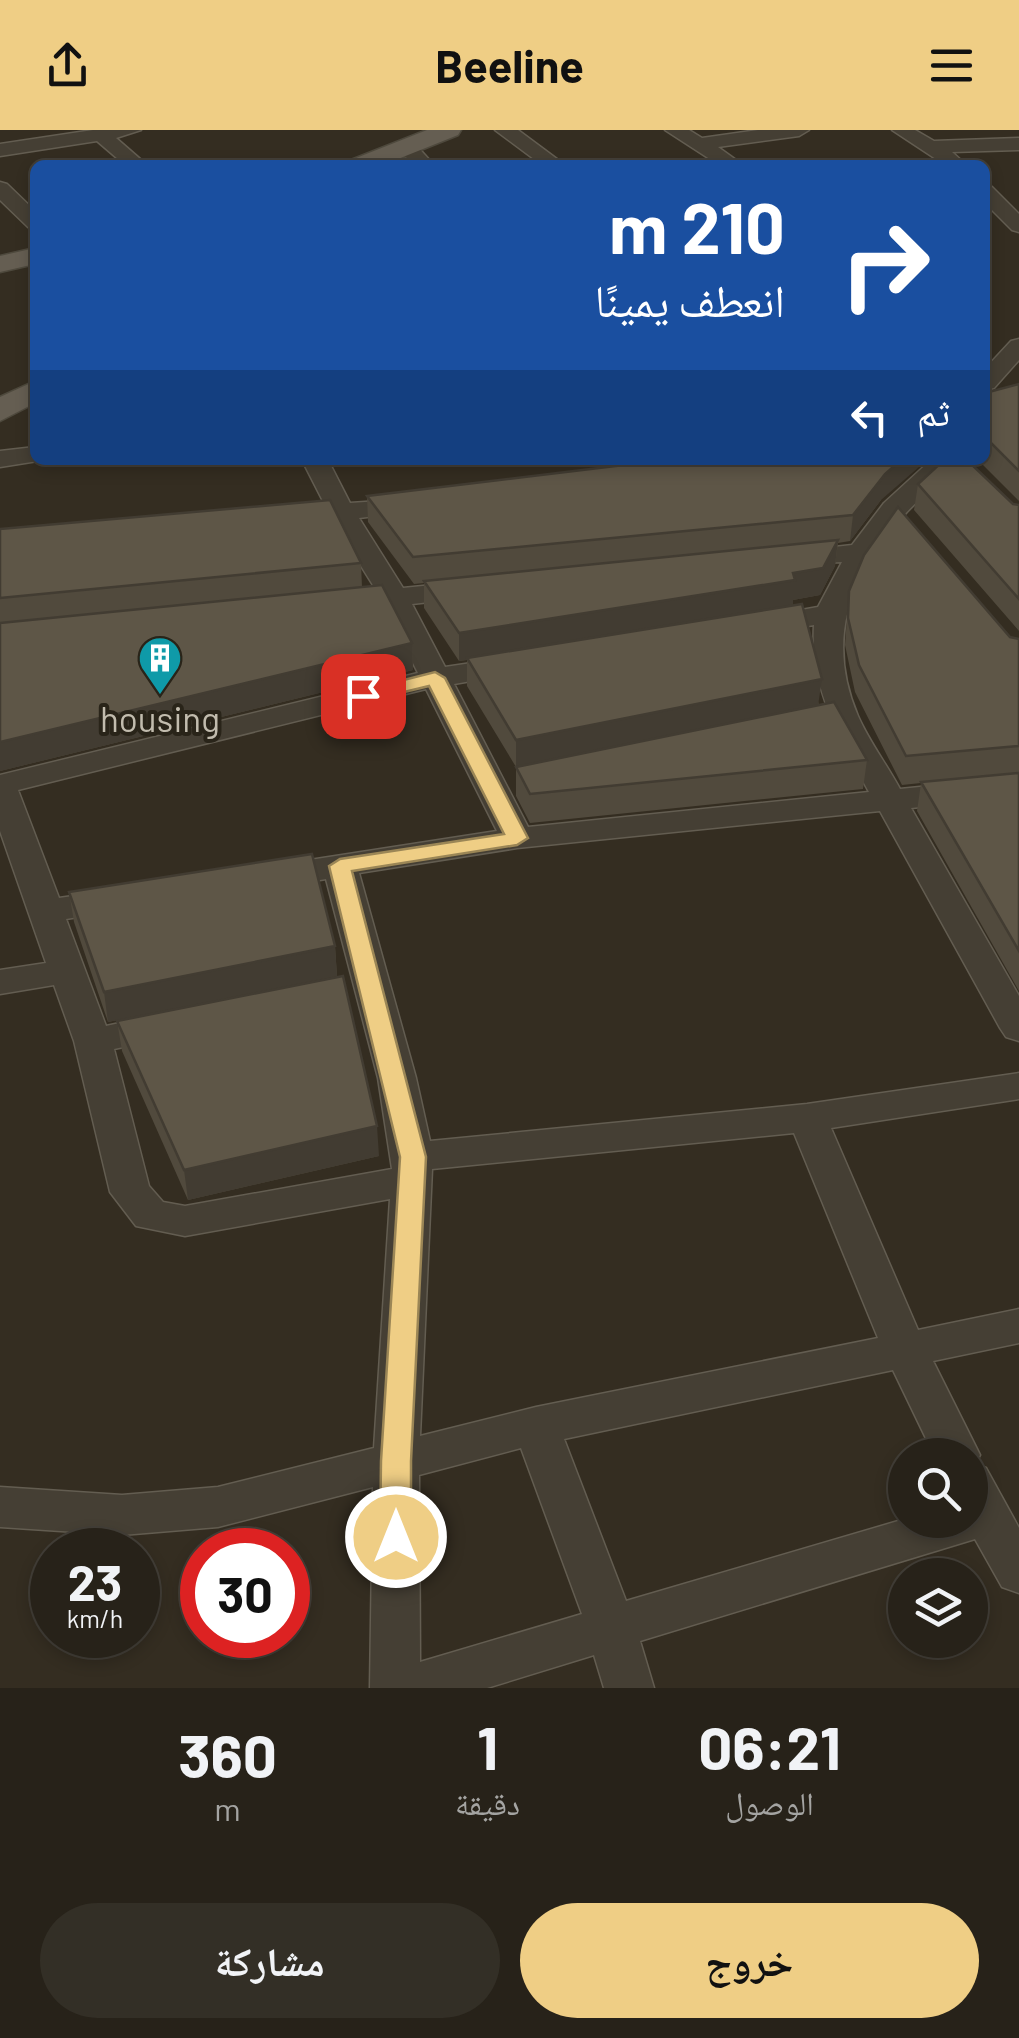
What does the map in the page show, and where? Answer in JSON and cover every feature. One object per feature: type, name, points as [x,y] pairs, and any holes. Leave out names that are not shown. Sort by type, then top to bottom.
[{"type":"main road","points":[[415,156],[448,130]]},
{"type":"main road","points":[[0,264],[30,257]]},
{"type":"main road","points":[[0,411],[30,393]]},
{"type":"street","points":[[0,150],[131,130]]},
{"type":"street","points":[[505,130],[547,160]]},
{"type":"street","points":[[675,130],[724,160]]},
{"type":"street","points":[[700,144],[799,130]]},
{"type":"street","points":[[902,130],[951,160]]},
{"type":"street","points":[[100,135],[132,160]]},
{"type":"street","points":[[935,148],[1019,144]]},
{"type":"street","points":[[0,188],[30,218]]},
{"type":"street","points":[[990,195],[1019,226]]},
{"type":"street","points":[[990,340],[1017,354],[991,396]]},
{"type":"street","points":[[0,459],[30,456]]},
{"type":"street","points":[[318,465],[394,597],[517,838]]},
{"type":"street","points":[[957,465],[861,552],[829,614],[827,650],[842,715],[1019,1028]]},
{"type":"street","points":[[268,519],[436,501]]},
{"type":"street","points":[[764,562],[861,552]]},
{"type":"street","points":[[314,606],[491,588]]},
{"type":"street","points":[[730,630],[829,614]]},
{"type":"street","points":[[549,660],[435,678],[1,785],[93,1041],[130,1192],[151,1216],[185,1221],[413,1169],[808,1118],[1019,1086]]},
{"type":"street","points":[[803,723],[842,715]]},
{"type":"street","points":[[490,787],[529,779]]},
{"type":"street","points":[[242,881],[517,838],[1019,787]]},
{"type":"street","points":[[340,866],[351,989],[396,1078],[413,1169],[396,1461],[395,1688]]},
{"type":"street","points":[[47,911],[145,896]]},
{"type":"street","points":[[0,982],[68,971]]},
{"type":"street","points":[[93,1041],[204,1019]]},
{"type":"street","points":[[808,1118],[905,1350],[948,1438]]},
{"type":"street","points":[[0,1507],[122,1515],[218,1507],[536,1426],[1019,1326]]},
{"type":"street","points":[[536,1426],[610,1626],[628,1688]]},
{"type":"street","points":[[988,1529],[1019,1572]]},
{"type":"street","points":[[411,1688],[888,1537]]},
{"type":"building","points":[[1019,384],[1019,471],[990,442],[990,392]]},
{"type":"building","points":[[624,465],[895,465],[853,515],[413,557],[367,496]]},
{"type":"building","points":[[939,465],[972,465],[1013,504],[1019,505],[1019,599],[918,484]]},
{"type":"building","name":"housing","points":[[330,500],[361,563],[0,598],[0,529]]},
{"type":"building","points":[[898,507],[1010,637],[1019,639],[1019,746],[906,756],[859,665],[848,618],[849,591],[864,555]]},
{"type":"building","points":[[838,540],[823,568],[793,573],[795,580],[459,633],[424,581]]},
{"type":"building","name":"housing","points":[[382,585],[412,643],[0,742],[0,623]]},
{"type":"building","points":[[802,604],[822,679],[516,740],[467,658]]},
{"type":"building","points":[[834,702],[867,760],[530,794],[516,767]]},
{"type":"building","points":[[1019,773],[1019,951],[921,782]]},
{"type":"building","points":[[312,854],[335,946],[104,992],[69,892]]},
{"type":"building","points":[[343,976],[377,1126],[184,1170],[117,1021]]},
{"type":"place","name":"housing","points":[[160,696]]},
{"type":"route","points":[[363,696],[435,678],[517,838],[340,866],[413,1157],[396,1461],[396,1537]]}]
